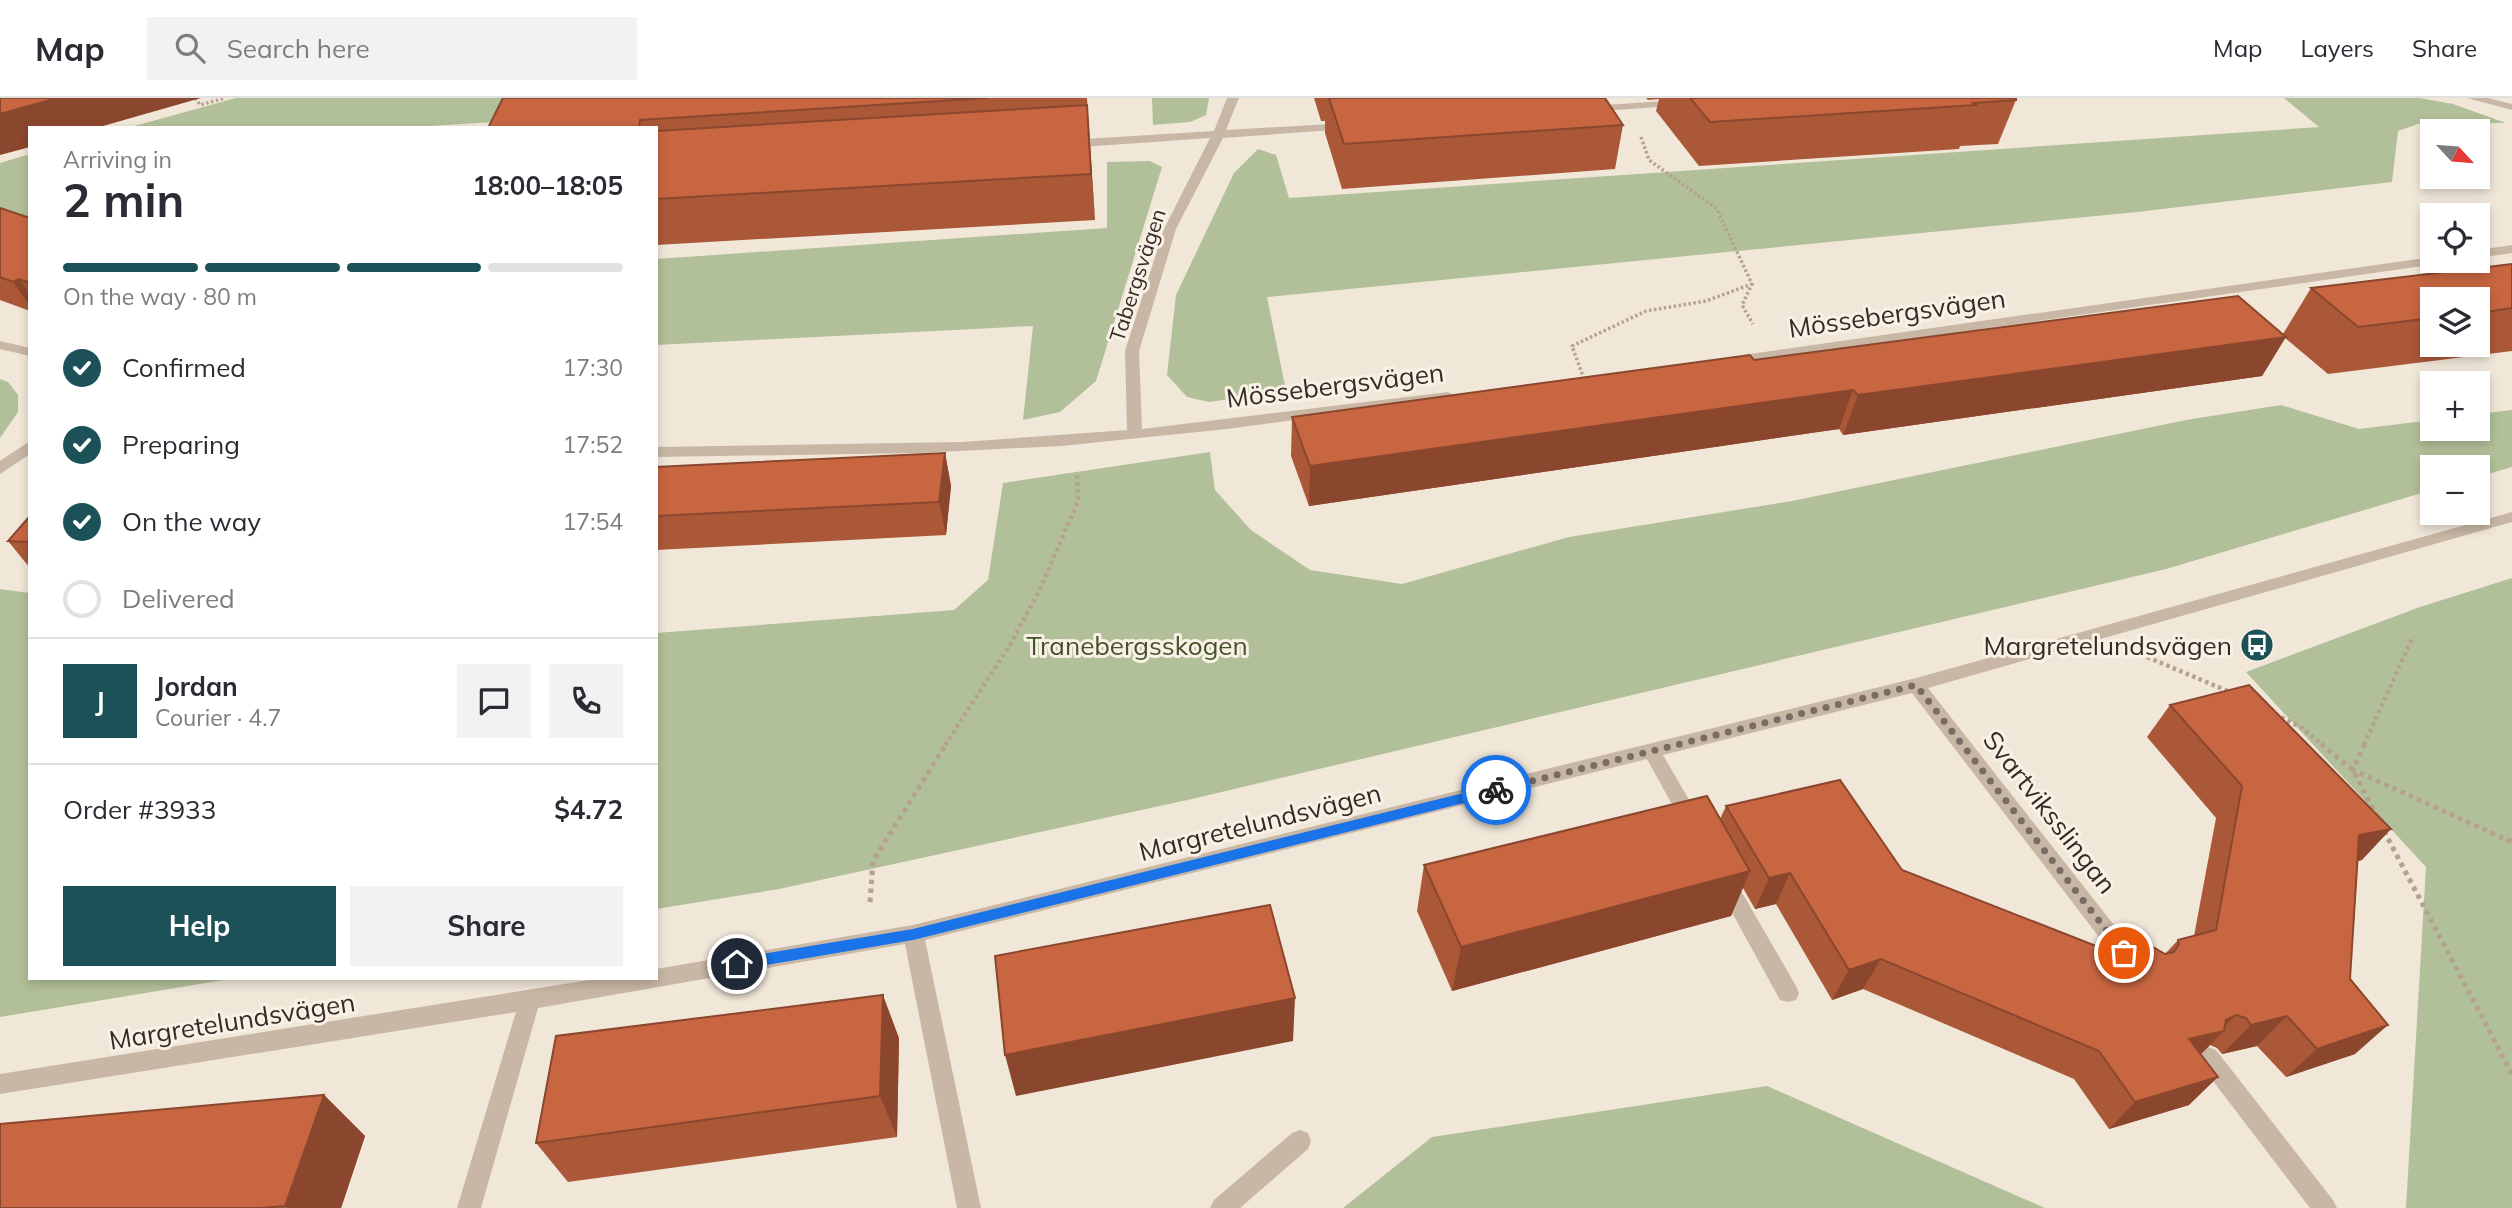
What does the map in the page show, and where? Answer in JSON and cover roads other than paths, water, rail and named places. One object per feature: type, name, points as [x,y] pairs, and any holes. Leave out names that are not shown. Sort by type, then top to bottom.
[{"type":"street","name":"Tabergsvägen","points":[[1135,435],[1132,351],[1170,229],[1218,135],[1233,98]]},
{"type":"street","points":[[2473,98],[2512,107]]},
{"type":"street","points":[[1575,110],[1699,102]]},
{"type":"street","points":[[1054,145],[1356,125]]},
{"type":"street","points":[[2490,252],[2512,249]]},
{"type":"street","name":"Mössebergsvägen","points":[[1719,362],[2420,263]]},
{"type":"street","points":[[0,345],[28,352]]},
{"type":"street","name":"Mössebergsvägen","points":[[658,452],[1002,445],[1135,435],[1461,394]]},
{"type":"street","points":[[7,465],[28,448]]},
{"type":"street","points":[[7,465],[28,461]]},
{"type":"street","name":"Margretelundsvägen","points":[[658,978],[913,934],[1651,751],[1916,685],[2512,517]]},
{"type":"street","name":"Svartviksslingan","points":[[1916,685],[2140,973]]},
{"type":"street","points":[[1651,751],[1699,836]]},
{"type":"street","points":[[1713,860],[1788,993]]},
{"type":"street","points":[[913,934],[969,1208]]},
{"type":"street","name":"Margretelundsvägen","points":[[0,1084],[646,980]]},
{"type":"street","points":[[469,1208],[530,1000]]},
{"type":"street","points":[[2208,1057],[2325,1208]]},
{"type":"street","points":[[1222,1208],[1300,1141]]},
{"type":"place","name":"Margretelundsvägen","points":[[2257,645]]},
{"type":"park label","name":"Tranebergsskogen","points":[[1137,645]]}]
